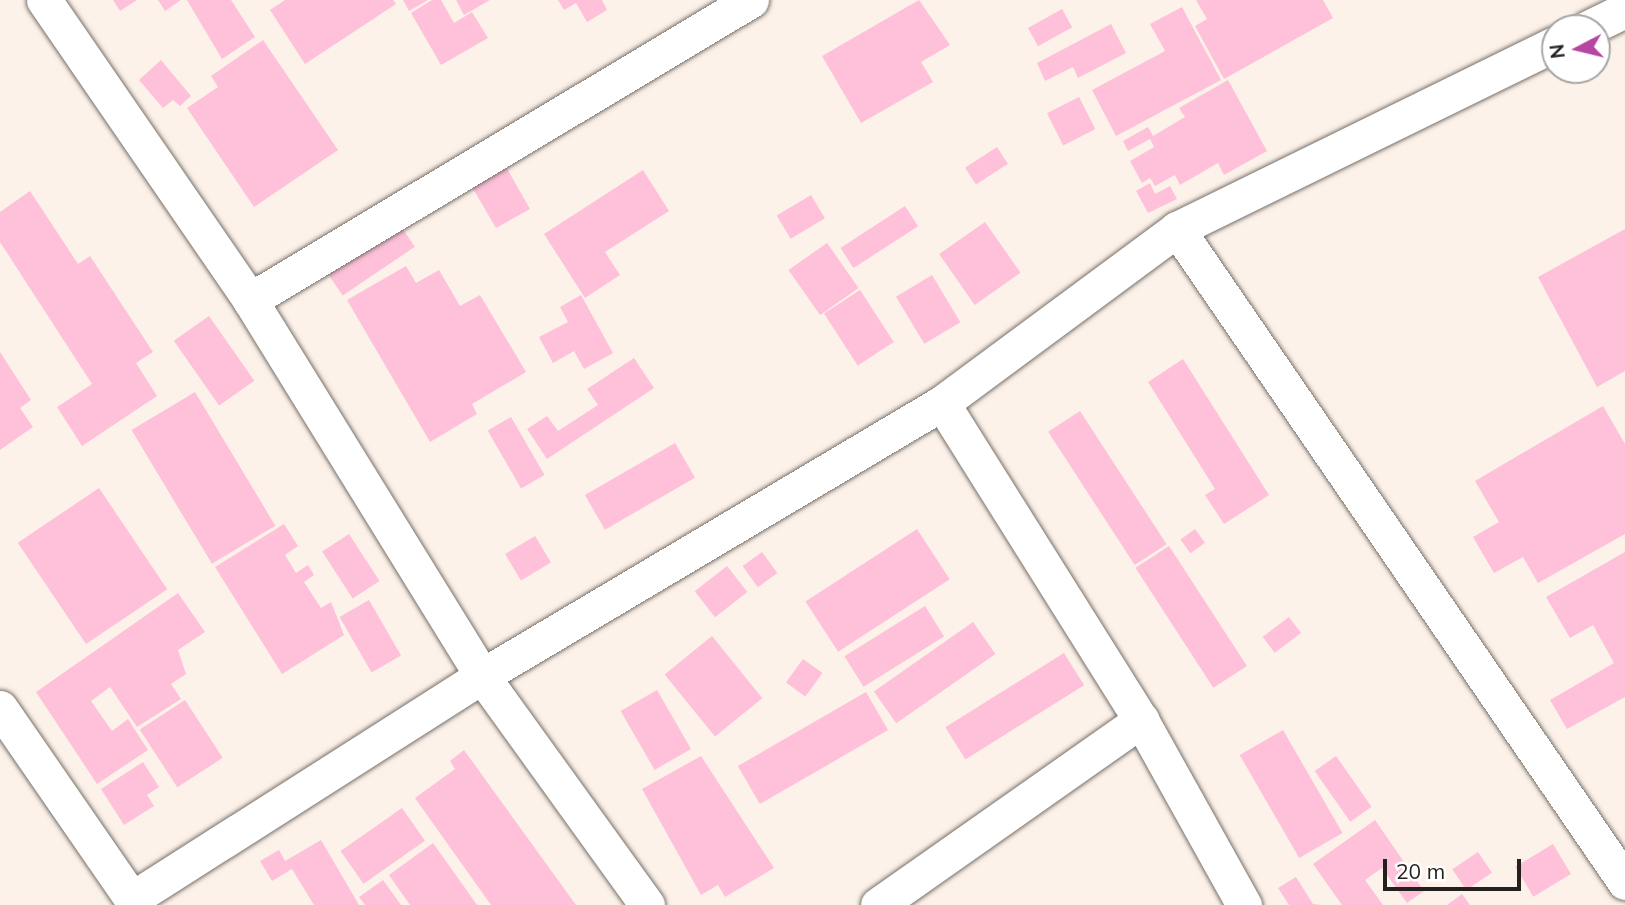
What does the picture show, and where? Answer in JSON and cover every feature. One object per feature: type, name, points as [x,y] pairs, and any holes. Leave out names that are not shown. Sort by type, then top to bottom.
[{"type":"street","points":[[44,0],[250,300],[482,676],[648,905]]},
{"type":"street","points":[[250,300],[751,0]]},
{"type":"street","points":[[0,708],[134,902],[482,676],[942,403],[1177,229],[1541,51]]},
{"type":"street","points":[[1177,229],[1625,882]]},
{"type":"street","points":[[942,403],[1141,720],[1244,905]]},
{"type":"street","points":[[878,905],[1141,720]]},
{"type":"building","points":[[113,0],[137,0],[120,11]]},
{"type":"building","points":[[158,0],[181,0],[165,11]]},
{"type":"building","points":[[187,0],[231,0],[255,37],[222,59]]},
{"type":"building","points":[[285,0],[393,0],[396,4],[305,64],[270,10]]},
{"type":"building","points":[[403,0],[428,0],[409,11]]},
{"type":"building","points":[[432,0],[441,0],[454,23],[472,12],[488,38],[441,65],[411,13]]},
{"type":"building","points":[[456,0],[490,0],[464,15]]},
{"type":"building","points":[[558,0],[602,0],[607,10],[587,22],[576,3],[564,10]]},
{"type":"building","points":[[919,0],[950,45],[921,62],[933,82],[861,123],[822,56]]},
{"type":"building","points":[[1196,0],[1323,0],[1333,18],[1224,79],[1195,26],[1207,19]]},
{"type":"building","points":[[1182,7],[1221,80],[1116,136],[1092,90],[1165,51],[1150,24]]},
{"type":"building","points":[[1062,9],[1072,27],[1038,46],[1028,28]]},
{"type":"building","points":[[1111,24],[1126,53],[1078,78],[1073,67],[1045,81],[1037,63]]},
{"type":"building","points":[[263,40],[338,150],[254,207],[187,108],[218,87],[211,76]]},
{"type":"building","points":[[161,60],[191,96],[180,106],[173,100],[163,108],[139,80]]},
{"type":"building","points":[[1228,80],[1267,151],[1224,175],[1218,163],[1180,185],[1175,175],[1155,186],[1150,178],[1142,183],[1130,161],[1154,147],[1150,139],[1128,151],[1123,141],[1148,127],[1153,136],[1185,117],[1179,108]]},
{"type":"building","points":[[1079,97],[1095,129],[1063,145],[1047,113]]},
{"type":"building","points":[[997,147],[1008,164],[976,184],[965,168]]},
{"type":"building","points":[[502,160],[530,209],[496,228],[472,187]]},
{"type":"building","points":[[643,170],[669,211],[605,252],[620,275],[585,298],[544,234]]},
{"type":"building","points":[[1150,183],[1155,194],[1170,186],[1177,199],[1148,213],[1136,191]]},
{"type":"building","points":[[30,191],[78,264],[90,256],[153,352],[136,363],[157,396],[82,446],[57,407],[92,384],[0,242],[0,212]]},
{"type":"building","points":[[811,195],[825,218],[791,239],[777,216]]},
{"type":"building","points":[[905,206],[918,226],[853,268],[840,248]]},
{"type":"building","points":[[398,222],[415,247],[343,296],[326,271]]},
{"type":"building","points":[[985,222],[1021,273],[975,305],[939,254]]},
{"type":"building","points":[[1625,229],[1625,371],[1597,387],[1538,277]]},
{"type":"building","points":[[827,243],[859,288],[820,315],[788,270]]},
{"type":"building","points":[[406,266],[416,283],[439,270],[460,306],[480,295],[526,372],[472,404],[477,414],[430,442],[347,300]]},
{"type":"building","points":[[932,275],[960,322],[924,344],[896,297]]},
{"type":"building","points":[[860,290],[894,342],[858,365],[824,313]]},
{"type":"building","points":[[581,295],[613,353],[584,369],[574,351],[553,363],[539,337],[568,322],[560,307]]},
{"type":"building","points":[[209,316],[254,381],[219,405],[174,341]]},
{"type":"building","points":[[0,352],[31,400],[20,408],[33,427],[0,450]]},
{"type":"building","points":[[634,358],[654,388],[547,459],[527,429],[547,416],[558,431],[598,405],[587,389]]},
{"type":"building","points":[[1183,359],[1269,495],[1224,524],[1205,495],[1215,489],[1148,382]]},
{"type":"building","points":[[195,392],[275,526],[212,564],[132,430]]},
{"type":"building","points":[[1603,406],[1625,444],[1625,534],[1538,583],[1523,557],[1494,573],[1473,537],[1499,522],[1475,481]]},
{"type":"building","points":[[1080,411],[1167,544],[1135,565],[1048,432]]},
{"type":"building","points":[[511,417],[544,475],[521,489],[488,430]]},
{"type":"building","points":[[675,443],[695,478],[605,530],[585,495]]},
{"type":"building","points":[[99,488],[167,589],[86,644],[18,543]]},
{"type":"building","points":[[284,524],[298,546],[285,555],[296,573],[308,565],[314,575],[304,582],[321,608],[331,602],[344,635],[282,674],[215,567]]},
{"type":"building","points":[[917,529],[950,579],[838,652],[805,601]]},
{"type":"building","points":[[1195,529],[1205,543],[1190,553],[1180,540]]},
{"type":"building","points":[[349,534],[379,581],[353,598],[322,551]]},
{"type":"building","points":[[535,536],[551,563],[521,581],[505,554]]},
{"type":"building","points":[[1169,546],[1247,666],[1213,688],[1135,568]]},
{"type":"building","points":[[762,552],[777,573],[758,587],[743,566]]},
{"type":"building","points":[[1625,552],[1625,697],[1567,729],[1550,700],[1614,663],[1593,625],[1570,638],[1546,597]]},
{"type":"building","points":[[727,566],[747,592],[715,617],[695,591]]},
{"type":"building","points":[[178,593],[205,632],[178,650],[186,674],[171,684],[181,699],[137,727],[110,687],[91,701],[112,731],[128,719],[148,750],[97,784],[36,692]]},
{"type":"building","points":[[369,600],[401,655],[372,672],[340,617]]},
{"type":"building","points":[[925,606],[944,637],[864,687],[844,656]]},
{"type":"building","points":[[1289,617],[1301,633],[1275,653],[1263,637]]},
{"type":"building","points":[[973,622],[995,654],[896,723],[874,691]]},
{"type":"building","points":[[712,636],[762,698],[715,737],[665,674]]},
{"type":"building","points":[[1064,653],[1084,685],[965,759],[945,727]]},
{"type":"building","points":[[803,659],[822,673],[805,697],[786,682]]},
{"type":"building","points":[[657,690],[691,749],[655,770],[621,711]]},
{"type":"building","points":[[866,692],[888,730],[760,804],[738,766]]},
{"type":"building","points":[[185,700],[223,758],[177,787],[140,729]]},
{"type":"building","points":[[1283,730],[1342,833],[1299,858],[1240,755]]},
{"type":"building","points":[[464,750],[576,905],[491,905],[415,798],[455,769],[450,761]]},
{"type":"building","points":[[701,756],[774,868],[725,897],[718,885],[701,895],[642,789]]},
{"type":"building","points":[[1336,756],[1372,807],[1350,822],[1315,771]]},
{"type":"building","points":[[143,762],[159,787],[147,795],[154,806],[124,825],[101,789]]},
{"type":"building","points":[[402,808],[425,841],[364,884],[341,851]]},
{"type":"building","points":[[1375,820],[1424,891],[1407,903],[1382,868],[1365,880],[1383,905],[1342,905],[1313,864]]},
{"type":"building","points":[[321,840],[359,905],[314,905],[292,869],[272,881],[260,861],[279,850],[285,861]]},
{"type":"building","points":[[433,843],[477,905],[410,905],[389,875]]},
{"type":"building","points":[[1553,844],[1571,874],[1533,897],[1515,867]]},
{"type":"building","points":[[1478,852],[1492,873],[1466,890],[1452,869]]},
{"type":"building","points":[[1296,877],[1313,904],[1322,905],[1289,905],[1278,888]]},
{"type":"building","points":[[383,880],[401,905],[365,905],[359,897]]},
{"type":"building","points":[[1462,894],[1470,905],[1447,905]]}]
